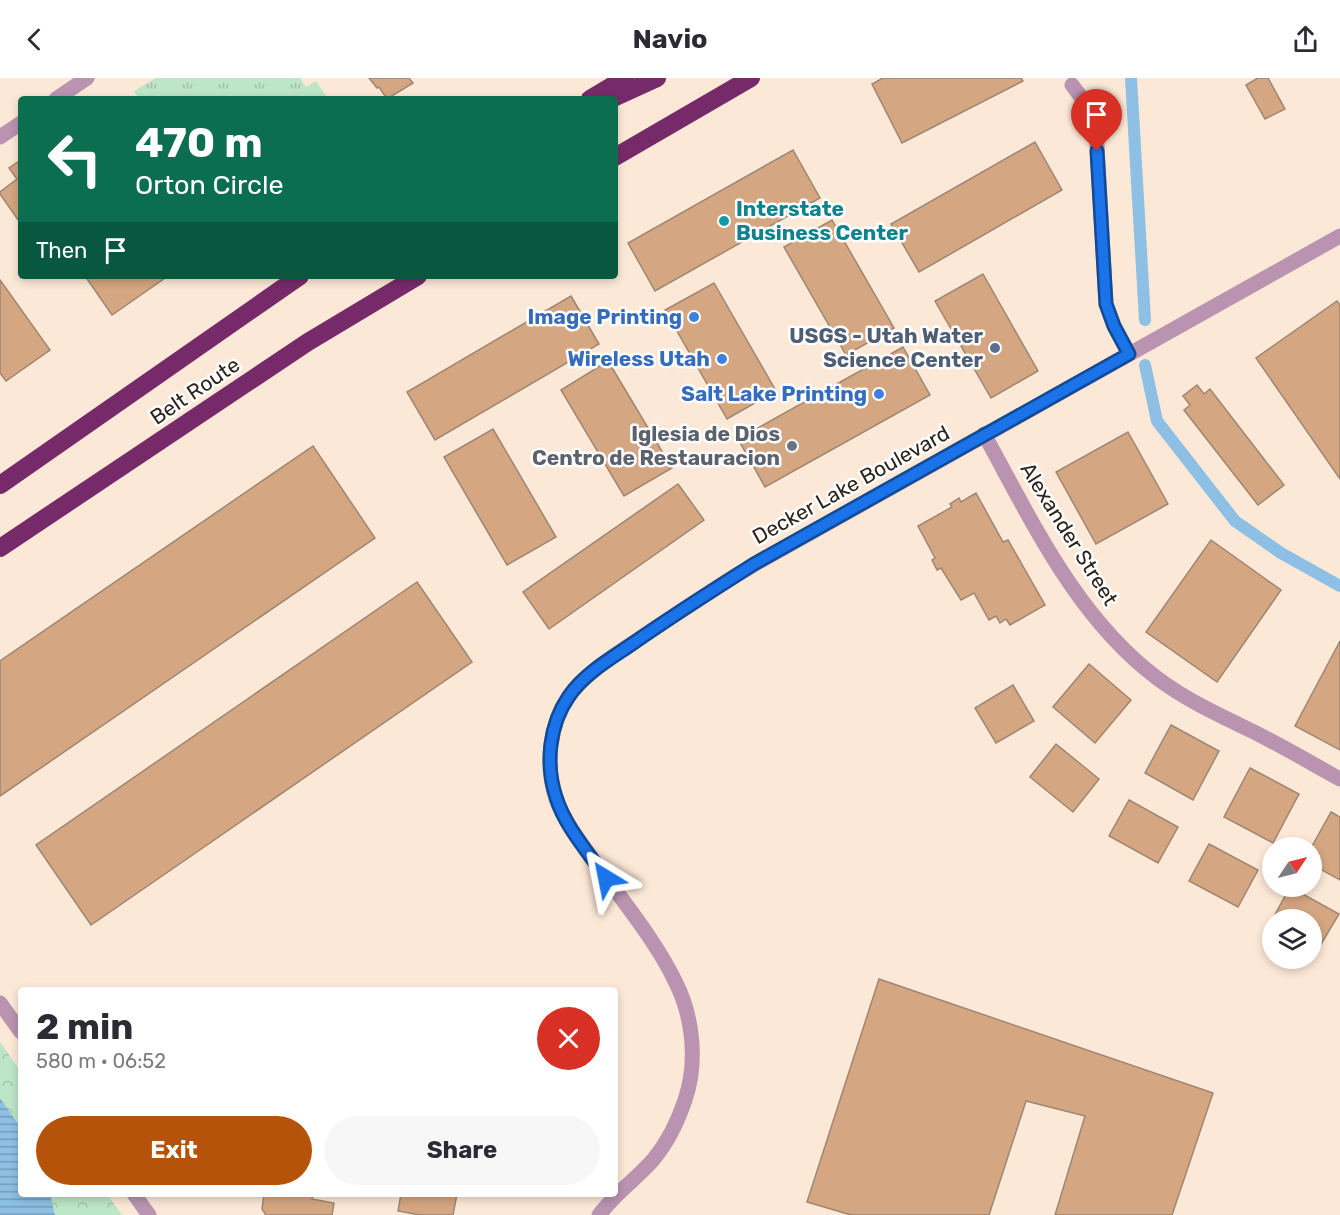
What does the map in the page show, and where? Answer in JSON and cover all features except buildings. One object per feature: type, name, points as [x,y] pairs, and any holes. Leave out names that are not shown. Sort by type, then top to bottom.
[{"type":"highway","points":[[595,96],[625,78]]},
{"type":"highway","points":[[618,96],[657,78]]},
{"type":"highway","points":[[618,155],[752,78]]},
{"type":"highway","name":"Belt Route","points":[[0,485],[296,279]]},
{"type":"highway","name":"Belt Route","points":[[0,548],[308,342],[413,279]]},
{"type":"street","points":[[60,96],[87,78]]},
{"type":"street","points":[[1072,85],[1087,105],[1095,129],[1106,304],[1114,326],[1129,354]]},
{"type":"street","points":[[0,137],[18,125]]},
{"type":"street","name":"Decker Lake Boulevard","points":[[618,1196],[653,1160],[678,1119],[686,1098],[692,1044],[683,999],[669,969],[579,839],[556,800],[551,782],[550,755],[554,728],[570,694],[590,674],[695,600],[754,564],[1340,236]]},
{"type":"street","name":"Alexander Street","points":[[984,434],[1077,596],[1115,642],[1155,677],[1207,710],[1252,731],[1340,779]]},
{"type":"street","points":[[0,1003],[18,1028]]},
{"type":"street","points":[[136,1197],[149,1215]]},
{"type":"street","name":"Decker Lake Boulevard","points":[[599,1215],[617,1197]]},
{"type":"green space","points":[[156,78],[300,78],[306,87],[316,81],[326,96],[137,96],[134,91]]},
{"type":"green space","points":[[0,1042],[18,1068],[18,1197],[109,1197],[122,1215],[0,1215]]},
{"type":"water","points":[[0,1098],[18,1124],[18,1197],[51,1197],[55,1215],[0,1215]]},
{"type":"waterway","points":[[1131,78],[1145,320]]},
{"type":"waterway","points":[[1145,365],[1157,421],[1235,521],[1281,553],[1340,586]]},
{"type":"place","name":"Interstate Business Center","points":[[724,221]]},
{"type":"place","name":"Image Printing","points":[[694,317]]},
{"type":"place","name":"USGS - Utah Water Science Center","points":[[995,348]]},
{"type":"place","name":"Wireless Utah","points":[[722,359]]},
{"type":"place","name":"Salt Lake Printing","points":[[879,394]]},
{"type":"place","name":"Iglesia de Dios Centro de Restauracion","points":[[792,446]]},
{"type":"route","points":[[606,878],[566,820],[556,800],[551,782],[550,755],[554,728],[570,694],[590,674],[617,654],[695,600],[754,564],[1129,354],[1114,326],[1106,304],[1103,285],[1097,151]]}]
